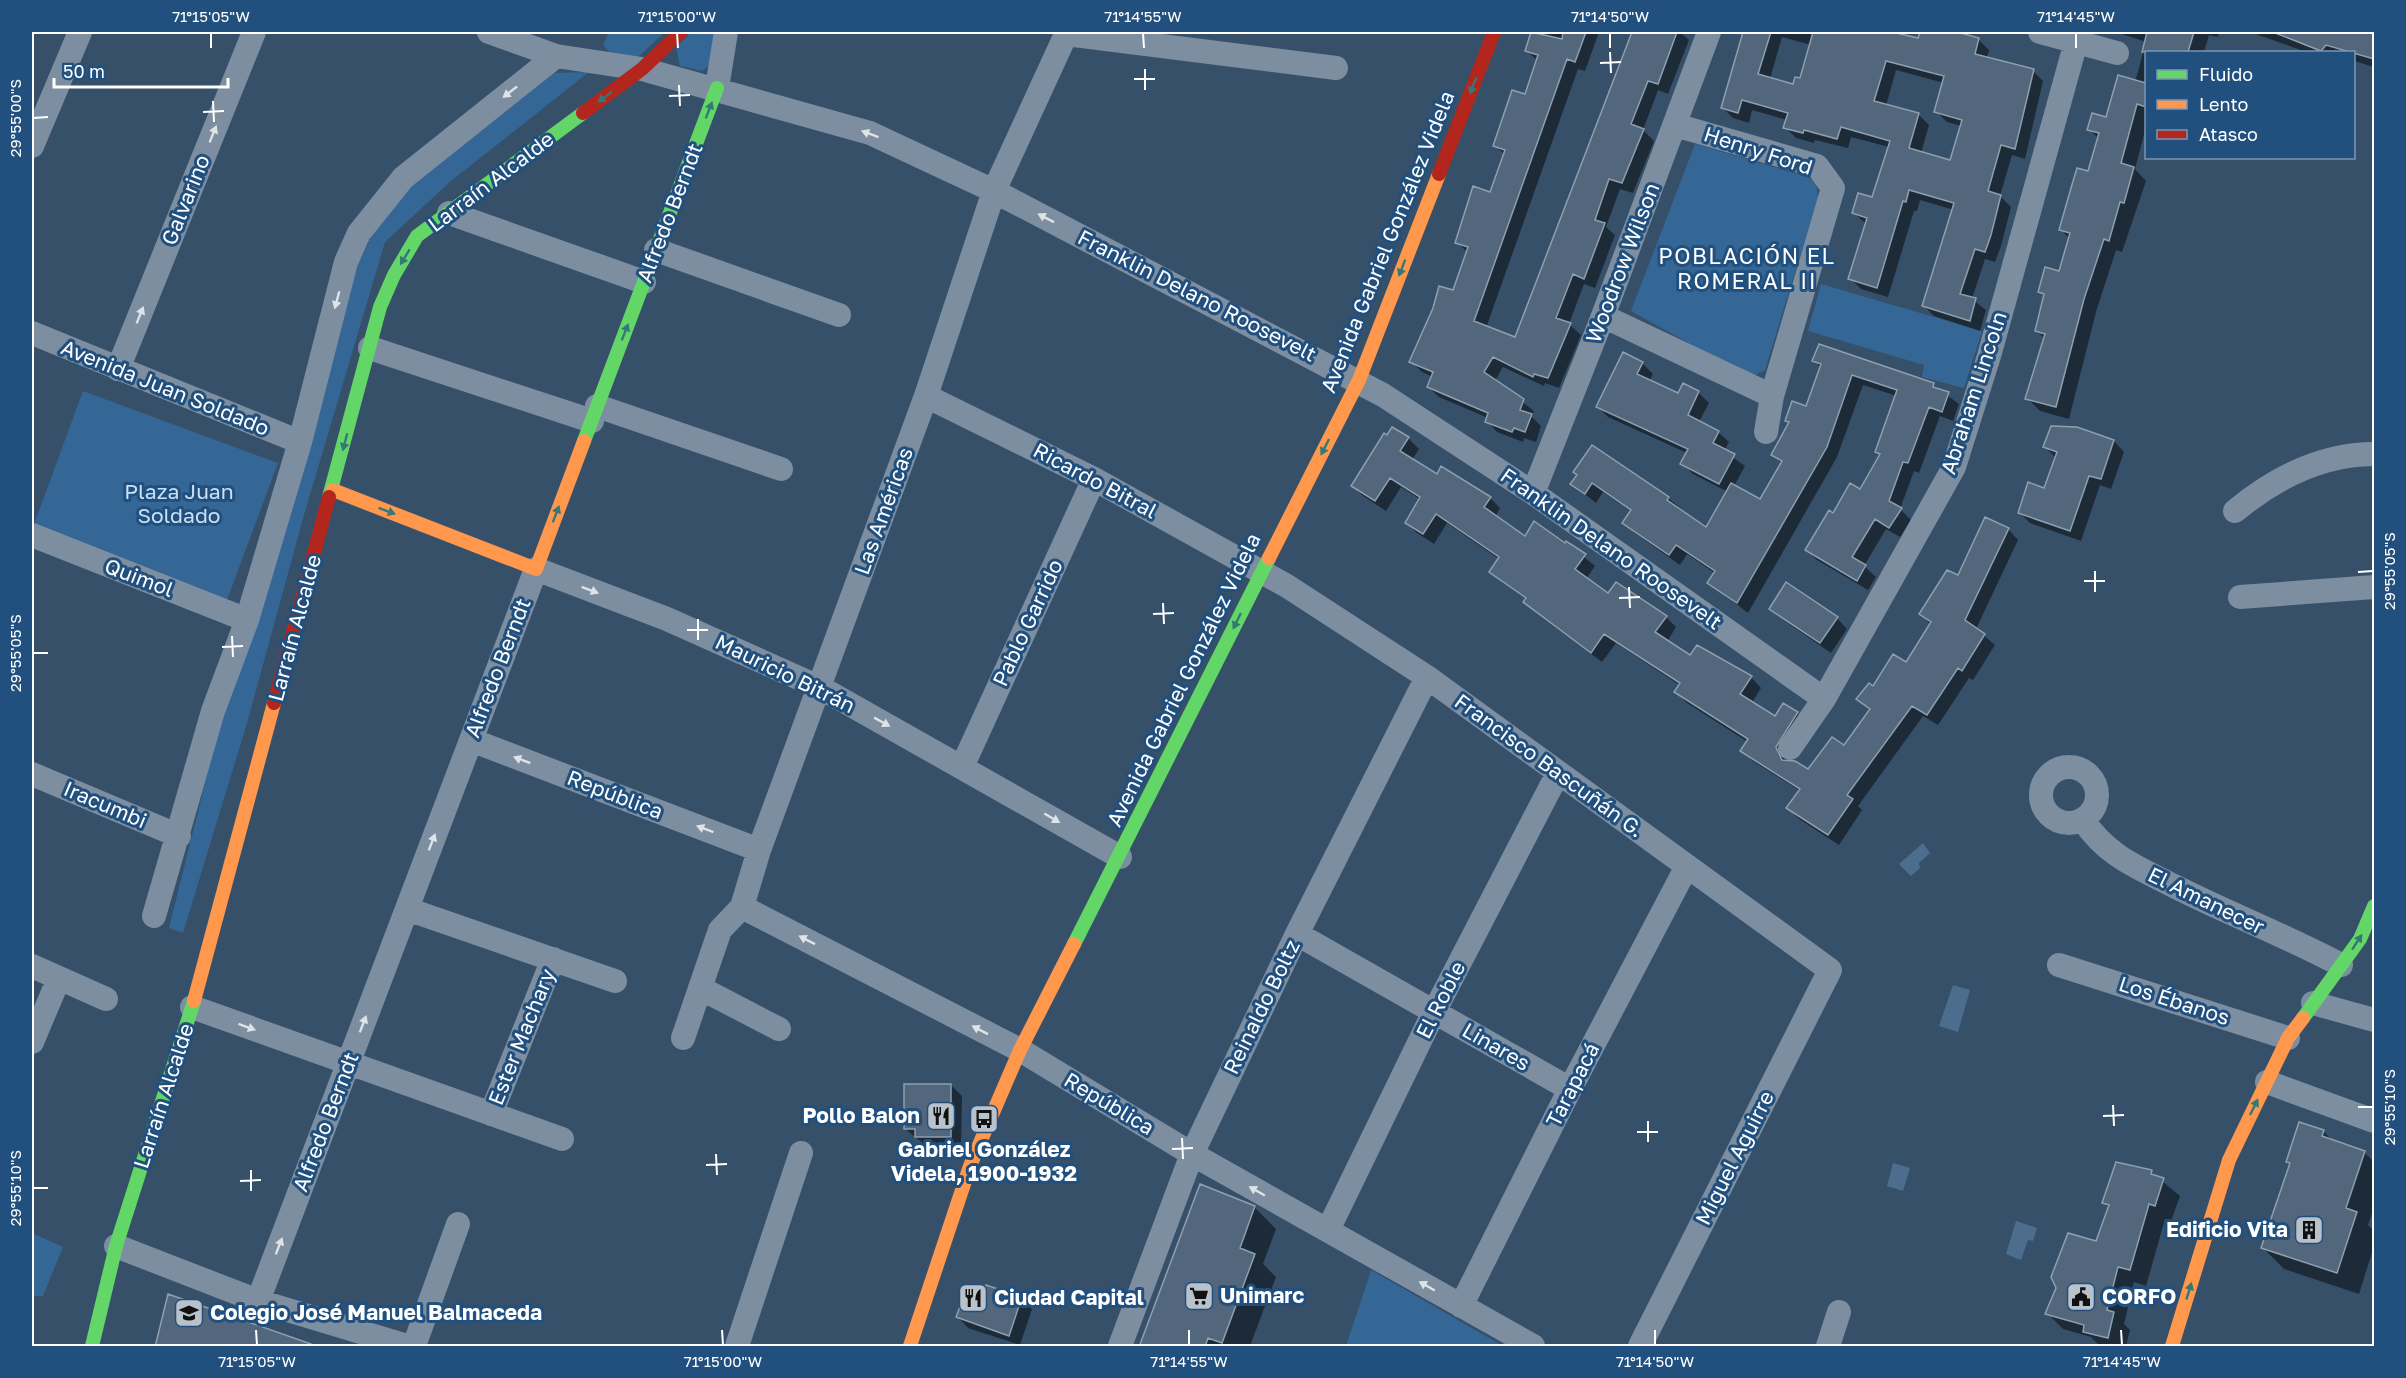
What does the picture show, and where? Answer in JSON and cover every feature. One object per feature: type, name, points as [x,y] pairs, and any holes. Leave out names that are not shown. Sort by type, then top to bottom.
[{"type":"street","points":[[32,146],[80,32]]},
{"type":"street","name":"Galvarino","points":[[118,369],[254,32]]},
{"type":"street","name":"Franklin Delano Roosevelt","points":[[489,32],[556,56],[642,69],[717,88],[870,133],[994,191],[1359,380],[1533,493],[1824,699]]},
{"type":"street","name":"Larraín Alcalde","points":[[92,1347],[116,1246],[192,1007],[333,490],[380,308],[394,275],[417,236],[642,69],[681,32]]},
{"type":"street","name":"Alfredo Berndt","points":[[258,1300],[717,88],[726,32]]},
{"type":"street","name":"Avenida Gabriel González Videla","points":[[910,1347],[970,1166],[1020,1050],[1120,857],[1359,380],[1494,32]]},
{"type":"street","name":"Woodrow Wilson","points":[[1533,493],[1604,316],[1709,32]]},
{"type":"street","points":[[2040,32],[2117,53]]},
{"type":"street","points":[[1067,33],[1162,38],[1336,68]]},
{"type":"street","name":"Las Américas","points":[[683,1038],[720,930],[741,907],[759,850],[821,688],[926,396],[994,191],[1067,33]]},
{"type":"street","name":"Abraham Lincoln","points":[[1790,748],[1824,699],[1954,467],[1989,357],[2076,42]]},
{"type":"street","points":[[154,916],[179,836],[213,711],[247,620],[300,442],[346,262],[360,233],[403,178],[556,56]]},
{"type":"street","name":"Henry Ford","points":[[1675,125],[1817,166],[1833,188],[1772,396],[1766,432]]},
{"type":"street","points":[[449,213],[644,282]]},
{"type":"street","points":[[656,250],[839,315]]},
{"type":"street","points":[[1604,316],[1772,396]]},
{"type":"street","name":"Avenida Juan Soldado","points":[[32,333],[300,442]]},
{"type":"street","points":[[370,348],[781,469]]},
{"type":"street","name":"Ricardo Bitral","points":[[926,396],[1095,479],[1261,572]]},
{"type":"street","points":[[2235,511],[2258,492],[2318,462],[2354,454],[2374,454]]},
{"type":"street","name":"Pablo Garrido","points":[[962,767],[1095,479]]},
{"type":"street","name":"Mauricio Bitrán","points":[[333,490],[667,619],[821,688],[1120,857]]},
{"type":"street","name":"Quimol","points":[[32,535],[247,620]]},
{"type":"street","name":"Francisco Bascuñán G.","points":[[1261,572],[1427,677],[1830,970]]},
{"type":"street","points":[[2240,597],[2374,587]]},
{"type":"street","name":"Reinaldo Boltz","points":[[1120,1347],[1192,1154],[1297,934],[1427,677]]},
{"type":"street","name":"República","points":[[471,740],[759,850]]},
{"type":"street","name":"El Roble","points":[[1328,1230],[1434,1012],[1558,773]]},
{"type":"street","name":"Iracumbi","points":[[32,774],[179,836]]},
{"type":"street","name":"El Amanecer","points":[[2083,820],[2094,837],[2119,859],[2227,913],[2341,965]]},
{"type":"street","name":"Tarapacá","points":[[1461,1306],[1570,1089],[1687,866]]},
{"type":"street","points":[[2172,1347],[2229,1160],[2288,1038],[2360,939],[2374,906]]},
{"type":"street","name":"República","points":[[741,907],[1020,1050],[1192,1154],[1533,1347]]},
{"type":"street","name":"Ester Machary","points":[[407,909],[615,981]]},
{"type":"street","name":"Linares","points":[[1297,934],[1570,1089]]},
{"type":"street","name":"Ester Machary","points":[[491,1114],[553,959]]},
{"type":"street","name":"Los Ébanos","points":[[2060,965],[2288,1038]]},
{"type":"street","points":[[32,966],[106,999]]},
{"type":"street","name":"Miguel Aguirre","points":[[1640,1347],[1830,970]]},
{"type":"street","points":[[32,1042],[58,978]]},
{"type":"street","points":[[700,988],[779,1029]]},
{"type":"street","points":[[2313,1003],[2374,1020]]},
{"type":"street","name":"Ester Machary","points":[[192,1007],[562,1139]]},
{"type":"street","points":[[2267,1082],[2374,1121]]},
{"type":"street","points":[[737,1347],[801,1153]]},
{"type":"street","points":[[414,1347],[458,1224]]},
{"type":"street","points":[[116,1246],[258,1300],[407,1347]]},
{"type":"street","points":[[1828,1347],[1839,1312]]},
{"type":"green space","points":[[609,32],[665,32],[637,58],[609,52],[603,45]]},
{"type":"green space","points":[[691,32],[716,32],[716,60],[702,71],[680,66],[676,47]]},
{"type":"green space","points":[[589,72],[451,181],[385,242],[304,515],[247,723],[183,933],[169,928],[215,743],[357,266],[377,225],[417,178],[554,73]]},
{"type":"green space","points":[[1695,144],[1808,177],[1816,184],[1818,198],[1765,370],[1755,375],[1744,374],[1631,311]]},
{"type":"green space","points":[[1821,284],[1982,331],[1964,388],[1922,377],[1924,365],[1808,331]]},
{"type":"green space","name":"Plaza Juan Soldado","points":[[83,391],[278,463],[227,600],[33,527]]},
{"type":"green space","points":[[32,1233],[63,1247],[43,1296],[32,1296]]},
{"type":"green space","points":[[1371,1270],[1503,1346],[1346,1346]]},
{"type":"shaded area","points":[[1923,843],[1930,853],[1919,863],[1920,868],[1911,876],[1899,864]]},
{"type":"shaded area","points":[[1953,985],[1970,990],[1958,1032],[1939,1026]]},
{"type":"shaded area","points":[[1893,1163],[1910,1168],[1903,1191],[1887,1186]]},
{"type":"shaded area","points":[[2016,1221],[2037,1228],[2033,1241],[2028,1240],[2021,1260],[2006,1254]]},
{"type":"building","points":[[1531,32],[1562,39],[1563,32],[1586,32],[1575,62],[1567,59],[1474,321],[1515,337],[1632,32],[1677,32],[1658,84],[1648,81],[1631,124],[1644,129],[1622,183],[1609,179],[1595,220],[1605,223],[1584,279],[1573,274],[1556,318],[1571,323],[1548,378],[1534,374],[1533,377],[1493,357],[1484,372],[1524,399],[1520,410],[1532,414],[1525,432],[1514,428],[1512,432],[1485,422],[1488,413],[1427,387],[1433,372],[1409,362],[1433,308],[1439,286],[1453,290],[1468,247],[1455,243],[1473,186],[1490,192],[1505,150],[1493,146],[1512,90],[1525,94],[1538,55],[1525,51]]},
{"type":"building","points":[[1743,32],[1771,32],[1758,74],[1793,84],[1795,77],[1800,78],[1813,32],[1892,32],[1918,38],[1920,32],[1957,32],[1979,38],[1975,54],[2034,69],[2015,149],[2001,145],[1988,191],[2001,195],[1991,235],[1985,252],[1975,249],[1960,294],[1976,298],[1970,321],[1922,306],[1954,203],[1909,190],[1906,202],[1903,201],[1877,288],[1848,279],[1867,218],[1852,213],[1858,193],[1872,197],[1890,141],[1841,127],[1837,139],[1804,130],[1803,133],[1783,128],[1788,113],[1742,100],[1738,113],[1721,108]],"holes":[[[1886,61],[1944,76],[1934,112],[1962,120],[1950,160],[1909,148],[1919,113],[1874,101]]]},
{"type":"building","points":[[2147,32],[2194,32],[2188,51],[2142,52]]},
{"type":"building","points":[[2273,32],[2374,32],[2374,59],[2355,53],[2355,51],[2326,45],[2321,51]]},
{"type":"building","points":[[2118,75],[2145,83],[2145,107],[2137,104],[2121,163],[2134,167],[2124,203],[2120,202],[2109,241],[2104,239],[2084,299],[2056,407],[2025,399],[2045,334],[2035,331],[2044,294],[2038,292],[2045,267],[2059,271],[2070,233],[2059,230],[2071,188],[2077,168],[2088,171],[2099,133],[2087,130],[2092,113],[2106,117]]},
{"type":"building","points":[[1819,344],[1934,383],[1933,387],[1949,392],[1942,412],[1929,407],[1908,463],[1903,462],[1889,501],[1902,508],[1889,528],[1875,519],[1852,557],[1866,565],[1857,581],[1805,550],[1829,510],[1833,513],[1850,483],[1860,489],[1880,454],[1875,452],[1897,390],[1852,375],[1827,447],[1737,603],[1707,583],[1715,571],[1676,545],[1669,555],[1622,523],[1631,510],[1592,483],[1585,494],[1570,484],[1577,475],[1573,472],[1592,445],[1669,497],[1667,500],[1706,527],[1731,483],[1760,499],[1782,461],[1771,455],[1789,422],[1785,421],[1792,401],[1806,406],[1821,364],[1812,361]]},
{"type":"building","points":[[1623,352],[1643,362],[1637,374],[1678,393],[1683,383],[1699,391],[1688,415],[1719,431],[1713,443],[1735,454],[1719,484],[1680,464],[1688,449],[1596,407]]},
{"type":"building","points":[[2051,426],[2077,427],[2114,440],[2101,479],[2089,476],[2070,531],[2018,513],[2028,482],[2044,488],[2057,452],[2043,447]]},
{"type":"building","points":[[1392,427],[1409,437],[1400,451],[1437,474],[1441,466],[1491,497],[1484,507],[1525,536],[1534,521],[1565,543],[1566,541],[1586,554],[1575,569],[1608,593],[1616,582],[1667,616],[1655,632],[1690,655],[1697,645],[1752,676],[1740,694],[1775,716],[1783,703],[1798,712],[1776,747],[1782,760],[1795,761],[1808,769],[1832,737],[1844,745],[1870,709],[1856,699],[1869,683],[1873,686],[1893,654],[1906,662],[1931,622],[1919,614],[1947,570],[1958,575],[1985,517],[2009,528],[1965,620],[1985,634],[1962,671],[1958,668],[1927,715],[1912,706],[1847,795],[1853,799],[1828,835],[1786,808],[1800,789],[1740,751],[1748,739],[1674,692],[1680,683],[1604,634],[1591,653],[1523,602],[1526,598],[1489,572],[1499,557],[1436,514],[1423,534],[1405,523],[1420,497],[1390,478],[1375,501],[1351,486],[1384,433],[1387,435]]},
{"type":"building","points":[[1786,582],[1838,617],[1820,643],[1769,609]]},
{"type":"building","points":[[904,1084],[951,1084],[951,1137],[915,1137],[915,1129],[904,1129]]},
{"type":"building","points":[[2299,1122],[2324,1130],[2322,1136],[2365,1151],[2346,1208],[2357,1212],[2337,1273],[2261,1248],[2290,1163],[2286,1162]]},
{"type":"building","points":[[2116,1162],[2152,1170],[2151,1174],[2164,1178],[2155,1206],[2149,1204],[2130,1270],[2118,1267],[2107,1310],[2114,1312],[2108,1338],[2083,1332],[2084,1325],[2045,1314],[2056,1288],[2051,1277],[2068,1233],[2096,1241],[2109,1205],[2102,1203]]},
{"type":"building","name":"Unimarc","points":[[1200,1184],[1255,1206],[1240,1248],[1255,1254],[1222,1343],[1208,1338],[1205,1347],[1139,1347]]},
{"type":"building","points":[[986,1285],[1022,1297],[1009,1336],[956,1317],[964,1296],[980,1301]]},
{"type":"building","name":"Colegio José Manuel Balmaceda","points":[[168,1294],[311,1344],[311,1347],[155,1347]]},
{"type":"traffic: fast","points":[[584,441],[717,88]]},
{"type":"traffic: fast","points":[[329,497],[380,307],[394,275],[417,236],[583,113]]},
{"type":"traffic: fast","points":[[1074,944],[1269,558]]},
{"type":"traffic: fast","points":[[2303,1018],[2360,939],[2374,906]]},
{"type":"traffic: fast","points":[[92,1346],[116,1246],[194,1001]]},
{"type":"traffic: slow","points":[[1269,558],[1359,380],[1439,174]]},
{"type":"traffic: slow","points":[[333,490],[536,569],[584,441]]},
{"type":"traffic: slow","points":[[194,1001],[274,703]]},
{"type":"traffic: slow","points":[[910,1346],[970,1166],[1020,1050],[1074,944]]},
{"type":"traffic: slow","points":[[2172,1346],[2229,1160],[2288,1038],[2303,1018]]},
{"type":"traffic: jam","points":[[583,113],[642,69],[681,32]]},
{"type":"traffic: jam","points":[[1439,174],[1494,32]]},
{"type":"traffic: jam","points":[[274,703],[329,497]]},
{"type":"place","name":"Pollo Balon","points":[[941,1116]]},
{"type":"place","name":"Gabriel González Videla, 1900-1932","points":[[984,1119]]},
{"type":"place","name":"Edificio Vita","points":[[2309,1230]]},
{"type":"place","name":"Unimarc","points":[[1199,1296]]},
{"type":"place","name":"CORFO","points":[[2081,1297]]},
{"type":"place","name":"Ciudad Capital","points":[[973,1298]]},
{"type":"place","name":"Colegio José Manuel Balmaceda","points":[[189,1313]]},
{"type":"district","name":"POBLACIÓN EL ROMERAL II","points":[[1747,268]]}]
